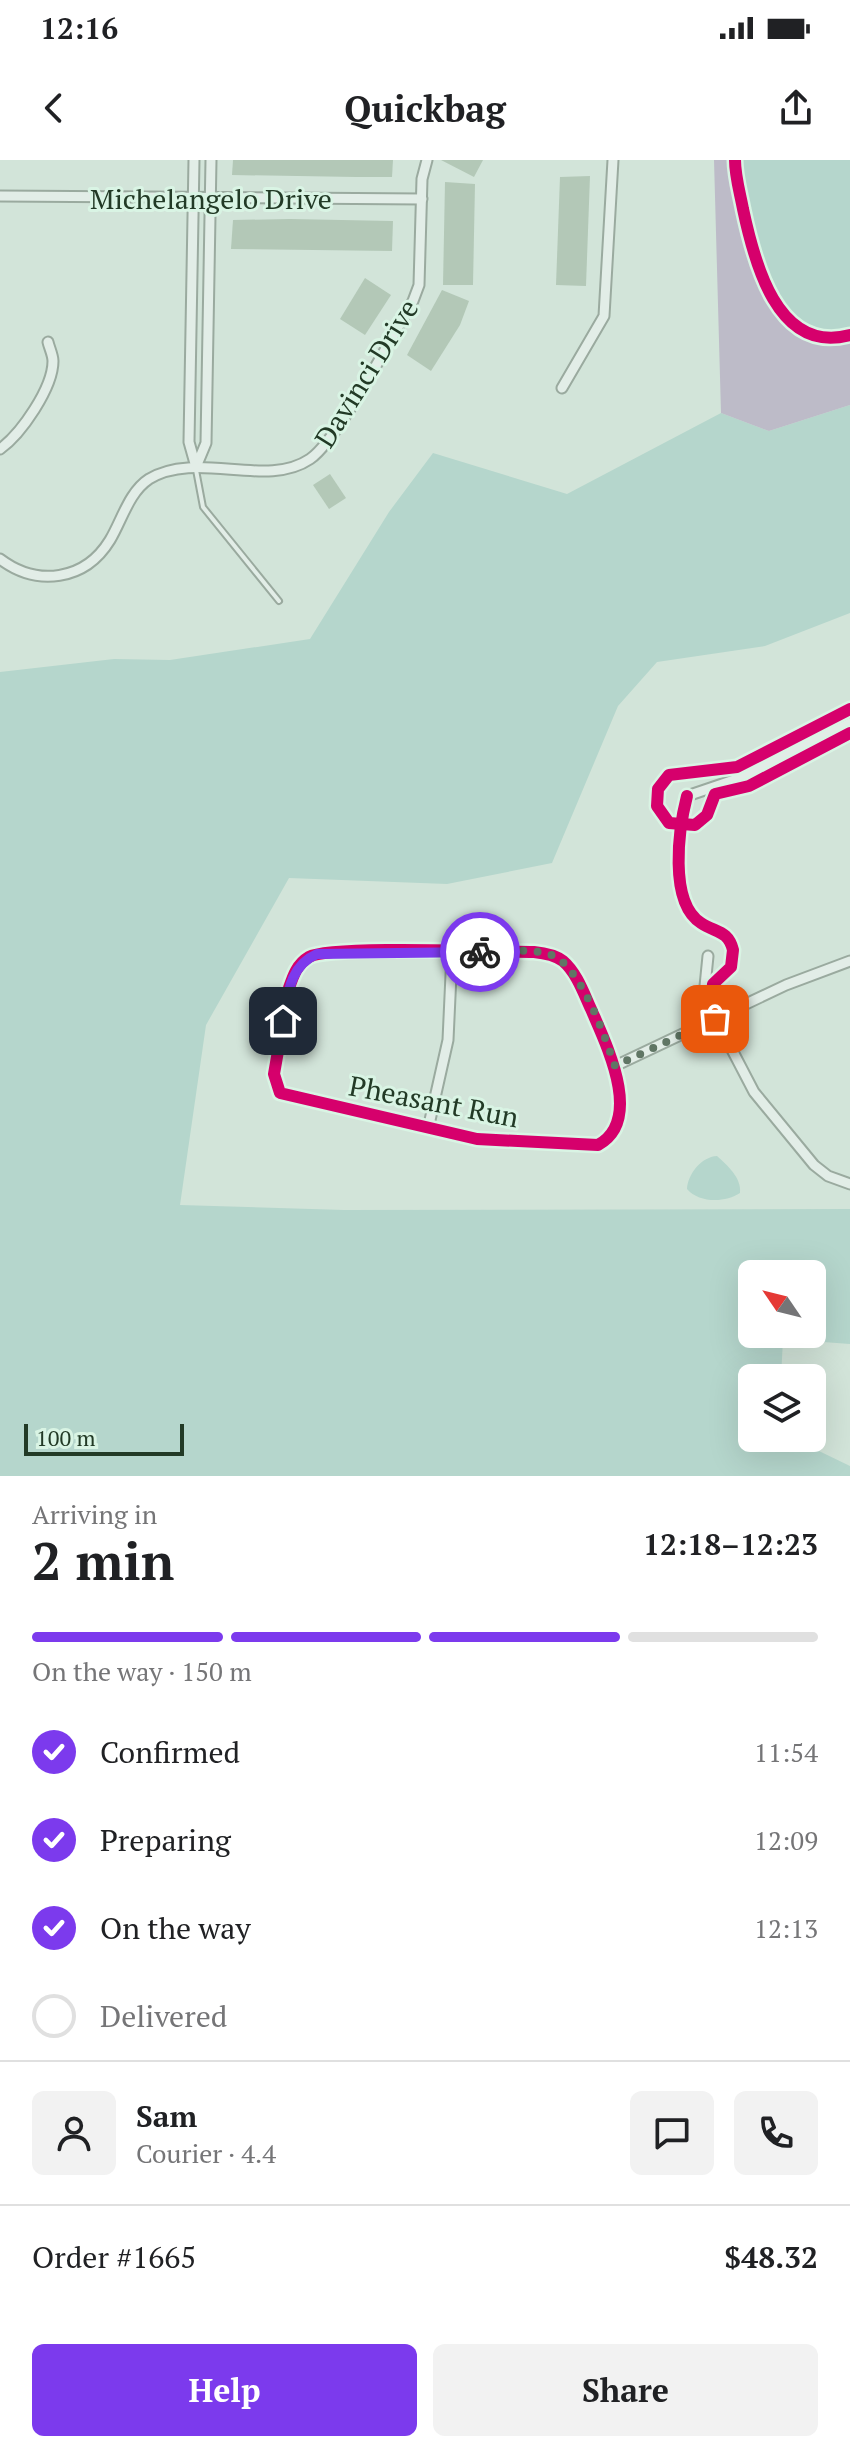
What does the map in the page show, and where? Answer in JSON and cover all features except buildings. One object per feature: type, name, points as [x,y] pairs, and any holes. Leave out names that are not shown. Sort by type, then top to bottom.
[{"type":"street","points":[[194,160],[189,442],[196,467]]},
{"type":"street","points":[[196,467],[206,443],[211,160]]},
{"type":"street","name":"Davinci Drive","points":[[0,559],[27,575],[41,578],[74,572],[109,542],[136,491],[146,482],[171,470],[196,467],[280,470],[296,466],[322,449],[413,301],[422,269],[422,199],[427,160]]},
{"type":"street","points":[[562,388],[604,316],[613,160]]},
{"type":"street","name":"Michelangelo Drive","points":[[0,196],[422,199]]},
{"type":"street","points":[[0,449],[26,424],[48,378],[53,360],[48,342]]},
{"type":"street","points":[[190,355],[206,356]]},
{"type":"street","points":[[687,796],[740,778],[850,723]]},
{"type":"street","name":"Pheasant Run","points":[[534,952],[565,962],[578,981],[615,1066],[619,1120],[611,1135],[598,1145],[477,1139],[428,1129],[280,1093],[274,1074],[293,975],[308,958],[326,953],[534,952]]},
{"type":"street","points":[[428,1129],[448,1040],[452,953]]},
{"type":"street","points":[[708,956],[704,996],[738,1066],[774,1120],[814,1165],[828,1176],[850,1184]]},
{"type":"street","points":[[615,1066],[786,985],[850,961]]},
{"type":"lane","points":[[196,467],[203,507],[279,601]]},
{"type":"shaded area","points":[[714,160],[731,160],[757,283],[784,322],[829,345],[850,337],[850,405],[769,431],[721,413]]},
{"type":"shaded area","points":[[731,160],[850,160],[850,337],[829,345],[784,322],[757,283]]},
{"type":"shaded area","points":[[850,405],[850,613],[765,646],[657,662],[618,706],[552,863],[447,884],[289,878],[206,1025],[180,1205],[344,1210],[850,1209],[850,1344],[826,1342],[826,1260],[738,1260],[738,1348],[783,1348],[782,1364],[738,1364],[738,1452],[821,1452],[850,1466],[850,1476],[0,1476],[0,672],[114,659],[170,660],[310,639],[389,512],[433,453],[567,494],[721,413],[769,431]]},
{"type":"shaded area","points":[[717,1156],[736,1177],[740,1193],[727,1199],[712,1200],[692,1194],[687,1189],[693,1172],[706,1159]]},
{"type":"cycle path","points":[[735,160],[754,253],[773,299],[787,318],[804,331],[825,337],[850,335]]},
{"type":"cycle path","points":[[850,709],[737,767],[669,775],[658,789],[657,806],[669,823],[695,825],[707,815],[715,794],[749,786],[850,733]]},
{"type":"cycle path","points":[[687,796],[679,844],[680,882],[684,899],[691,913],[701,923],[725,935],[733,950],[731,967],[713,984],[712,993],[704,996]]},
{"type":"cycle path","points":[[380,950],[534,952],[556,957],[572,971],[612,1061],[620,1100],[618,1118],[612,1133],[598,1145],[477,1139],[280,1093],[274,1074],[289,988],[298,967],[309,957],[323,953],[380,950]]},
{"type":"way so far","points":[[480,952],[534,952],[565,962],[578,981],[615,1066],[715,1019]]},
{"type":"route","points":[[283,1021],[293,975],[308,958],[317,954],[480,952]]}]
